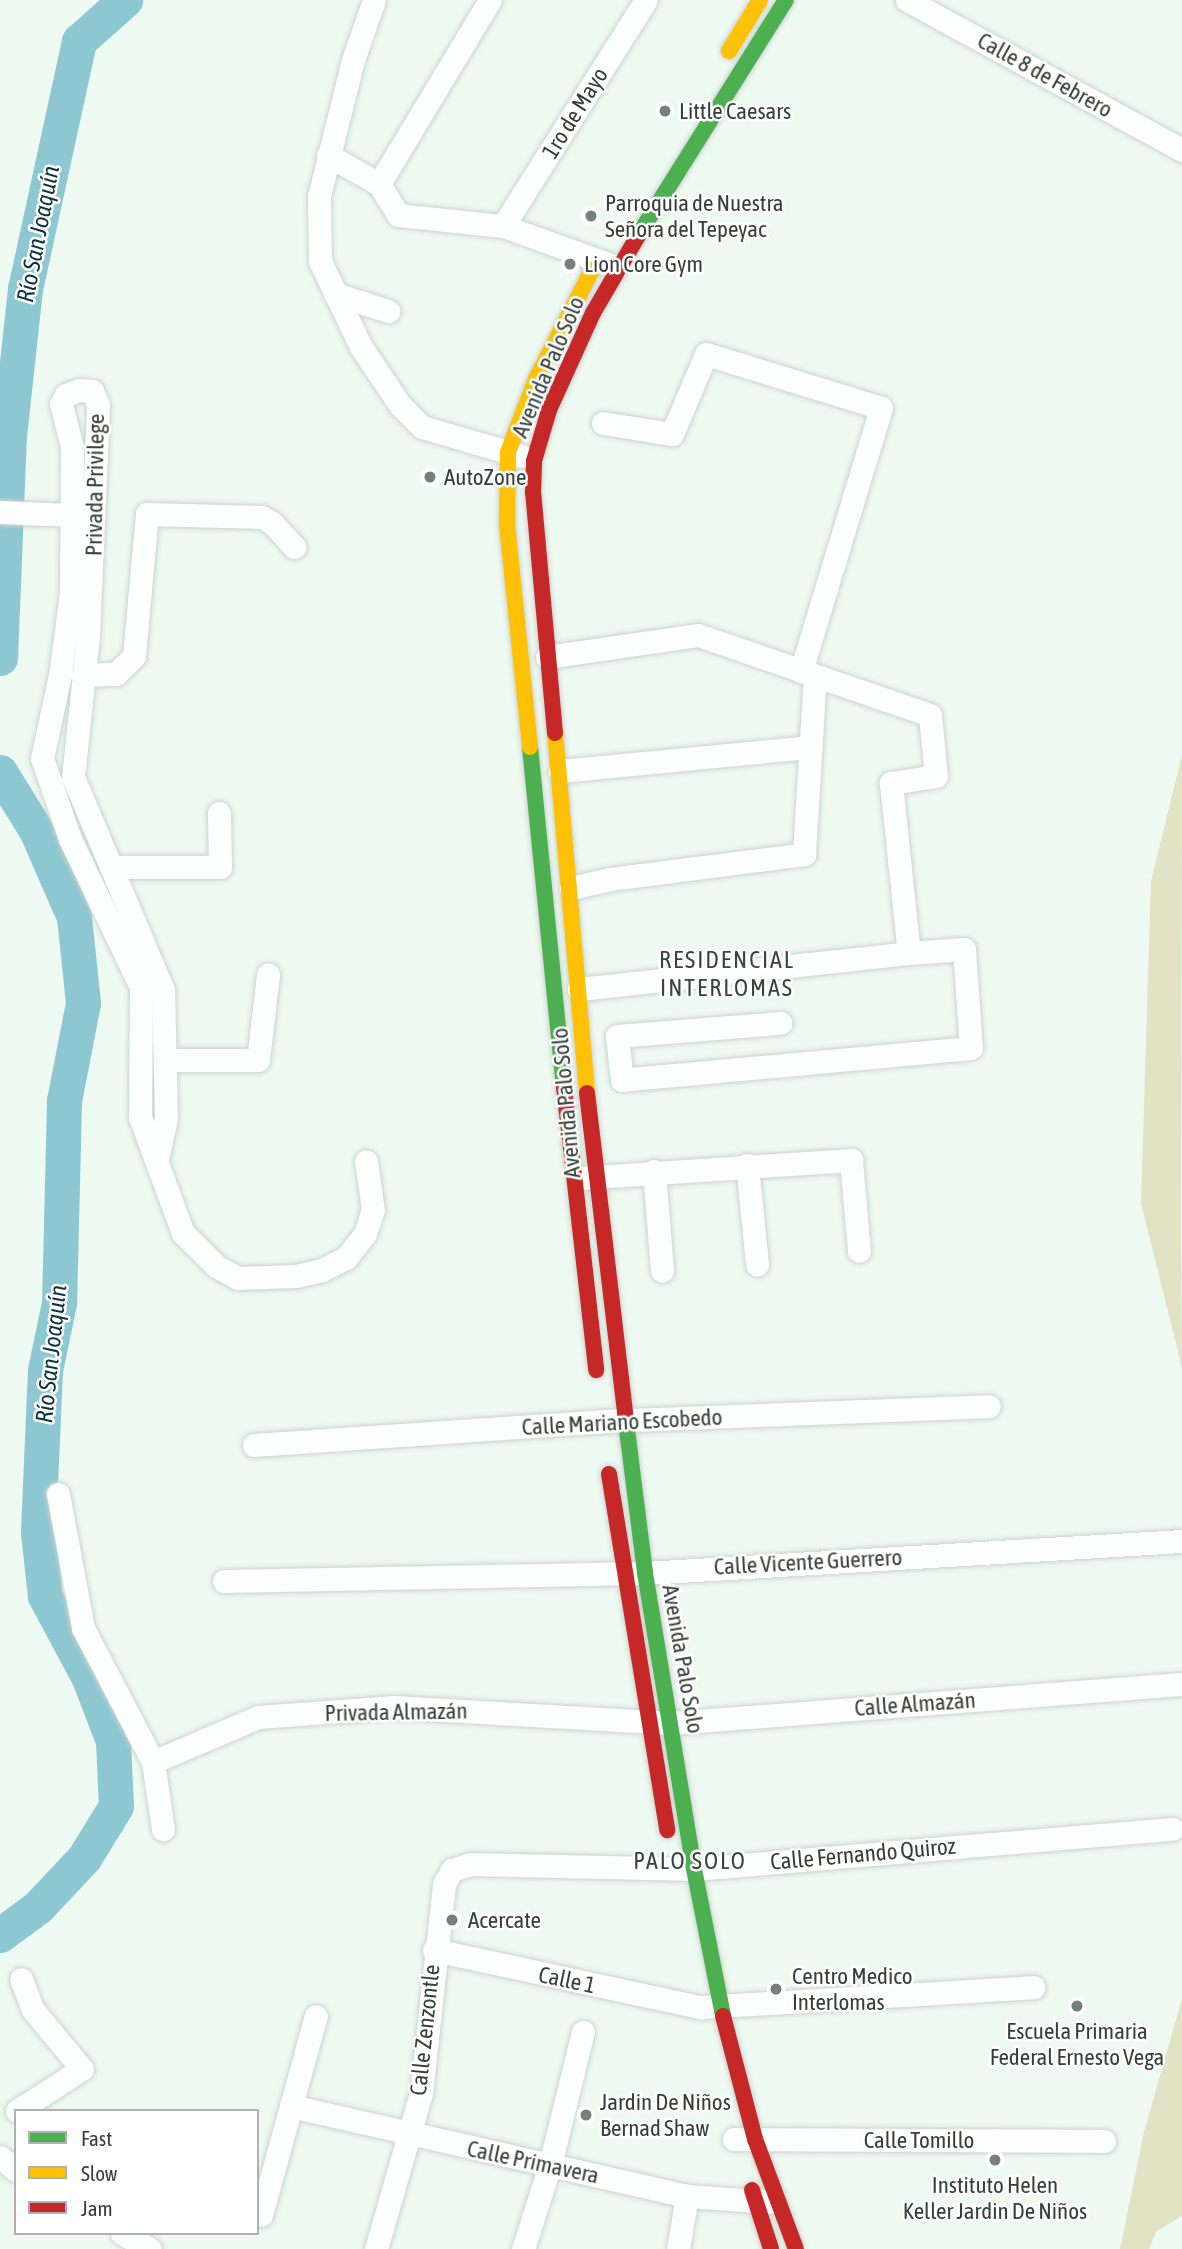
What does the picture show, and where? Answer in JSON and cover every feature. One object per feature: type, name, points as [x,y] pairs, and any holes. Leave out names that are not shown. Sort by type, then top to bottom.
[{"type":"main road","points":[[720,66],[760,0]]},
{"type":"main road","name":"Avenida Palo Solo","points":[[771,2249],[766,2202],[740,2139],[706,2007],[648,1722],[634,1573],[606,1415],[584,1178],[508,524],[508,452],[536,379],[607,258],[786,0]]},
{"type":"main road","name":"Avenida Palo Solo","points":[[606,1415],[584,1178],[586,1069],[560,771],[534,532],[534,461],[550,410],[593,313],[607,258]]},
{"type":"main road","name":"Avenida Palo Solo","points":[[608,1462],[671,1723],[677,1864]]},
{"type":"main road","name":"Avenida Palo Solo","points":[[747,2177],[796,2249]]},
{"type":"street","points":[[374,0],[354,60],[319,196],[320,261],[361,347],[400,405],[422,427],[534,461]]},
{"type":"street","points":[[465,37],[475,0]]},
{"type":"street","points":[[379,184],[465,37],[490,0]]},
{"type":"street","name":"1ro de Mayo","points":[[503,226],[646,0]]},
{"type":"street","name":"Calle 8 de Febrero","points":[[907,0],[1182,150]]},
{"type":"street","points":[[328,155],[379,184],[398,215],[503,226],[607,258]]},
{"type":"street","points":[[335,294],[388,311]]},
{"type":"street","points":[[570,888],[610,878],[804,854],[810,747],[808,673],[881,408],[706,354],[672,434],[603,423]]},
{"type":"street","name":"Privada Privilege","points":[[157,1159],[166,1119],[163,990],[73,777],[95,508],[98,405],[92,391],[79,390],[66,394],[61,404],[72,447],[71,592],[60,675],[46,731],[43,758],[70,839],[141,987],[139,1117],[183,1233],[196,1249],[216,1266],[238,1278],[268,1279],[322,1270],[346,1258],[365,1234],[373,1210],[366,1161]]},
{"type":"street","points":[[8,512],[72,515],[95,508]]},
{"type":"street","points":[[83,675],[116,674],[134,656],[147,514],[262,517],[272,523],[294,547]]},
{"type":"street","points":[[547,657],[698,635],[930,715],[936,776],[891,783],[909,953]]},
{"type":"street","points":[[46,731],[52,740],[62,743],[75,737]]},
{"type":"street","points":[[560,771],[810,747]]},
{"type":"street","points":[[111,867],[220,867],[219,813]]},
{"type":"street","points":[[579,989],[964,949],[971,1048],[622,1080],[617,1036],[780,1023]]},
{"type":"street","points":[[165,1060],[258,1060],[268,975]]},
{"type":"street","points":[[586,1069],[620,1063]]},
{"type":"street","points":[[584,1178],[654,1171],[851,1160],[859,1251]]},
{"type":"street","points":[[747,1165],[757,1264]]},
{"type":"street","points":[[654,1171],[662,1271]]},
{"type":"street","name":"Calle Mariano Escobedo","points":[[254,1445],[606,1415],[989,1406]]},
{"type":"street","points":[[58,1494],[83,1628],[153,1762],[163,1829]]},
{"type":"street","name":"Calle Vicente Guerrero","points":[[225,1581],[634,1573],[1182,1541]]},
{"type":"street","name":"Calle Almazán","points":[[648,1722],[671,1723],[1182,1684]]},
{"type":"street","name":"Privada Almazán","points":[[153,1762],[258,1717],[394,1707],[648,1722]]},
{"type":"street","name":"Calle Fernando Quiroz","points":[[470,1864],[677,1864],[1172,1829]]},
{"type":"street","name":"Calle Zenzontle","points":[[376,2249],[421,2093],[444,1884],[452,1870],[470,1864]]},
{"type":"street","name":"Calle 1","points":[[435,1950],[706,2007],[1033,1987]]},
{"type":"street","points":[[19,2109],[82,2069],[33,2010],[21,1979]]},
{"type":"street","points":[[261,2215],[316,2016]]},
{"type":"street","points":[[523,2249],[550,2165],[583,2032]]},
{"type":"street","name":"Calle Primavera","points":[[291,2106],[409,2135],[687,2196],[766,2202]]},
{"type":"street","name":"Calle Tomillo","points":[[740,2139],[1104,2141]]},
{"type":"street","points":[[0,2157],[14,2168]]},
{"type":"street","points":[[678,2249],[687,2196]]},
{"type":"street","points":[[126,2235],[150,2249]]},
{"type":"green space","points":[[1182,755],[1182,1368],[1141,1203],[1151,881]]},
{"type":"green space","points":[[1182,1999],[1182,2216],[1156,2232],[1149,2249],[1120,2249],[1144,2132]]},
{"type":"waterway","name":"Río San Joaquín","points":[[0,658],[9,436],[25,289],[79,41],[125,0]]},
{"type":"waterway","name":"Río San Joaquín","points":[[0,772],[36,830],[74,917],[83,1003],[64,1101],[59,1303],[45,1370],[38,1532],[45,1596],[89,1678],[113,1741],[116,1806],[84,1858],[38,1907],[0,1935]]},
{"type":"traffic: fast","points":[[639,234],[786,0]]},
{"type":"traffic: fast","points":[[530,747],[564,1087]]},
{"type":"traffic: fast","points":[[625,1414],[645,1573],[694,1869],[723,2016]]},
{"type":"traffic: slow","points":[[729,51],[760,0]]},
{"type":"traffic: slow","points":[[530,747],[507,524],[508,452],[536,379],[592,270]]},
{"type":"traffic: slow","points":[[555,733],[587,1093]]},
{"type":"traffic: jam","points":[[555,733],[533,493],[534,461],[549,410],[593,313],[639,234]]},
{"type":"traffic: jam","points":[[564,1087],[596,1370]]},
{"type":"traffic: jam","points":[[587,1093],[625,1414]]},
{"type":"traffic: jam","points":[[609,1474],[667,1830]]},
{"type":"traffic: jam","points":[[723,2016],[755,2139],[796,2249]]},
{"type":"traffic: jam","points":[[752,2190],[771,2249]]},
{"type":"place","name":"Little Caesars","points":[[665,111]]},
{"type":"place","name":"Parroquia de Nuestra Señora del Tepeyac","points":[[591,216]]},
{"type":"place","name":"Lion Core Gym","points":[[570,264]]},
{"type":"place","name":"AutoZone","points":[[430,477]]},
{"type":"place","name":"Acercate","points":[[452,1920]]},
{"type":"place","name":"Centro Medico Interlomas","points":[[776,1989]]},
{"type":"place","name":"Escuela Primaria Federal Ernesto Vega","points":[[1077,2006]]},
{"type":"place","name":"Jardin De Niños Bernad Shaw","points":[[586,2115]]},
{"type":"place","name":"Instituto Helen Keller Jardin De Niños","points":[[995,2160]]},
{"type":"district","name":"RESIDENCIAL INTERLOMAS","points":[[727,974]]},
{"type":"district","name":"PALO SOLO","points":[[690,1861]]}]
